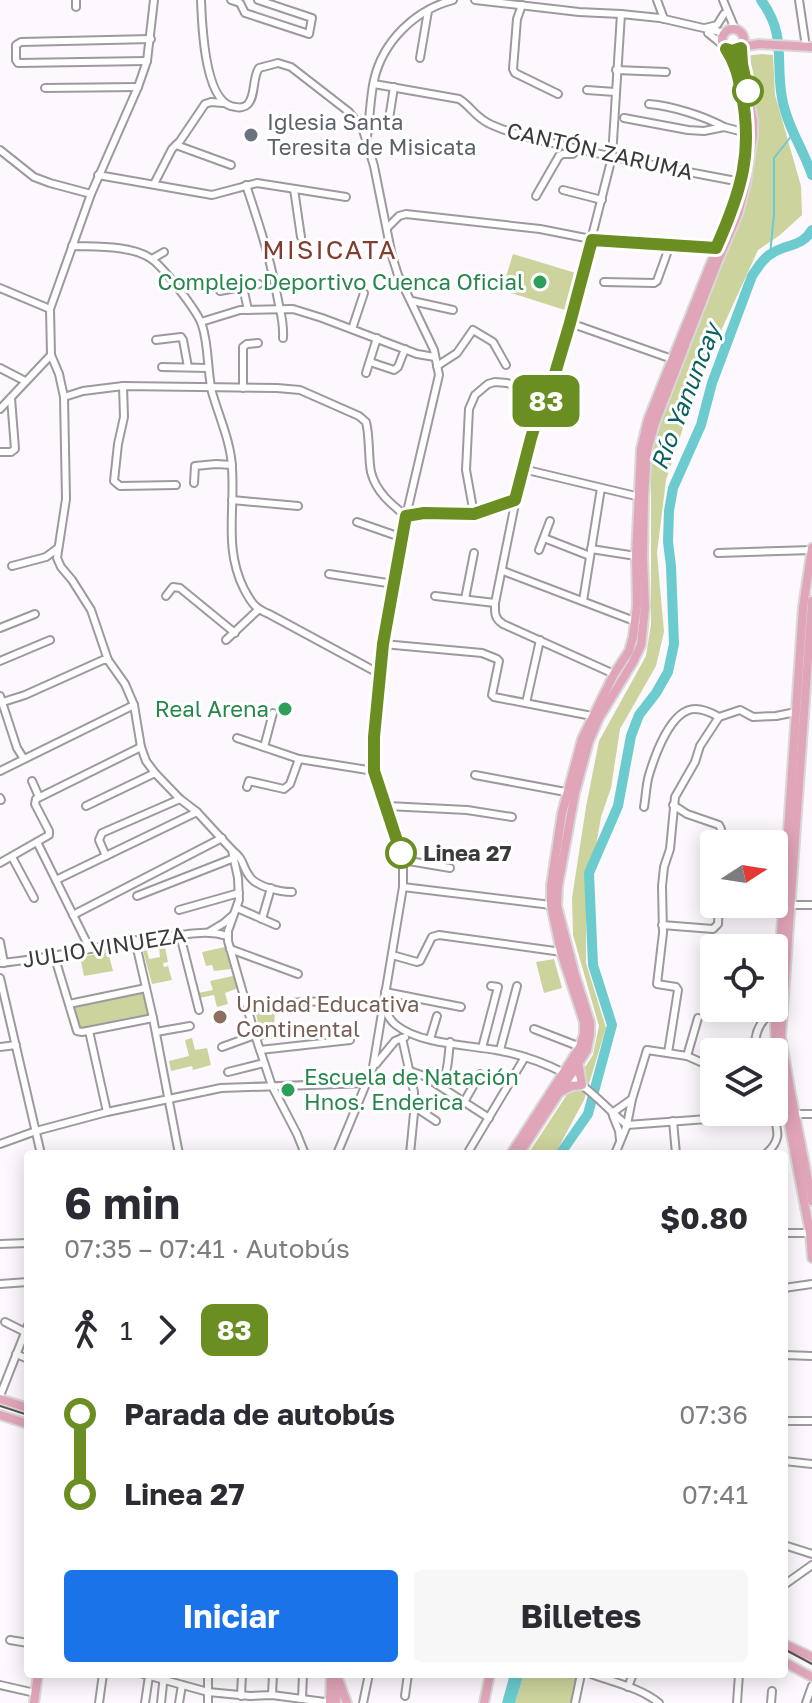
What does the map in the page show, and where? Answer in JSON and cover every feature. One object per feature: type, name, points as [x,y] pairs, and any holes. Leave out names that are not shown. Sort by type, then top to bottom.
[{"type":"main road","points":[[522,1150],[566,1074],[578,1061],[590,1034],[590,1022],[565,952],[551,905],[551,885],[582,739],[629,651],[640,623],[641,497],[641,449],[648,420],[672,359],[720,249],[743,198],[753,135],[740,32],[728,31],[722,38],[737,73],[745,110],[747,133],[741,182],[720,249],[647,451],[641,497],[636,556],[640,623],[641,645],[599,718],[571,792],[557,906],[565,952]]},
{"type":"main road","points":[[725,47],[732,51],[742,44],[751,43],[809,47]]},
{"type":"main road","points":[[781,934],[803,607],[812,550]]},
{"type":"main road","points":[[812,601],[781,1037],[812,1258]]},
{"type":"main road","points":[[776,1022],[776,1055],[812,1201]]},
{"type":"main road","points":[[514,1150],[584,1048]]},
{"type":"main road","points":[[557,1094],[572,1086],[582,1086],[578,1061]]},
{"type":"main road","points":[[0,1398],[24,1407]]},
{"type":"main road","points":[[0,1415],[24,1423]]},
{"type":"main road","points":[[788,1646],[812,1657]]},
{"type":"main road","points":[[788,1664],[812,1677]]},
{"type":"main road","points":[[35,1698],[38,1678]]},
{"type":"main road","points":[[330,1703],[334,1678]]},
{"type":"main road","points":[[335,1678],[336,1703]]},
{"type":"main road","points":[[336,1678],[347,1703]]},
{"type":"main road","points":[[484,1703],[489,1678]]},
{"type":"street","points":[[154,0],[147,61],[98,175],[50,309],[51,355],[64,397],[66,499],[57,558],[91,610],[108,660],[125,684],[134,705],[146,761],[180,799],[222,838],[233,854],[239,893],[227,936],[230,949],[272,1086],[303,1150]]},
{"type":"street","points":[[201,0],[210,78],[223,103]]},
{"type":"street","points":[[231,0],[240,2],[245,13],[309,34]]},
{"type":"street","points":[[258,0],[312,18]]},
{"type":"street","points":[[367,140],[374,84],[386,49],[404,28],[428,11],[453,0]]},
{"type":"street","points":[[475,0],[664,19],[702,29],[728,31],[724,7]]},
{"type":"street","points":[[657,0],[664,19]]},
{"type":"street","points":[[799,0],[809,47]]},
{"type":"street","points":[[522,5],[517,19],[513,69],[515,73],[558,94]]},
{"type":"street","points":[[702,29],[717,25],[724,7]]},
{"type":"street","points":[[307,43],[314,8]]},
{"type":"street","points":[[420,58],[428,11]]},
{"type":"street","points":[[614,674],[499,621],[495,615],[495,603],[523,469],[570,323],[612,157],[621,14]]},
{"type":"street","points":[[702,29],[725,47]]},
{"type":"street","points":[[147,61],[18,63],[16,45],[21,42],[151,39]]},
{"type":"street","points":[[154,184],[168,155],[205,104],[245,106],[259,68],[278,63],[291,67],[355,119],[367,140],[398,275],[435,357],[439,375],[406,516],[383,644],[374,737],[374,771],[403,860],[403,887],[373,1067],[339,1150]]},
{"type":"street","points":[[616,70],[666,72]]},
{"type":"street","name":"CANTÓN ZARUMA","points":[[374,84],[459,99],[475,115],[493,126],[533,139],[741,182]]},
{"type":"street","points":[[45,88],[138,87]]},
{"type":"street","points":[[389,119],[394,87]]},
{"type":"street","points":[[587,90],[615,92]]},
{"type":"street","points":[[649,104],[665,106],[747,133]]},
{"type":"street","points":[[355,119],[370,115]]},
{"type":"street","points":[[624,118],[688,130],[724,127]]},
{"type":"street","points":[[176,145],[231,165]]},
{"type":"street","points":[[536,196],[559,156],[573,154],[576,149]]},
{"type":"street","points":[[0,150],[34,177],[91,194]]},
{"type":"street","points":[[98,175],[212,195],[257,183],[346,197]]},
{"type":"street","points":[[246,185],[270,258],[284,318],[283,338]]},
{"type":"street","points":[[294,189],[301,237]]},
{"type":"street","points":[[563,190],[602,200]]},
{"type":"street","points":[[387,228],[399,216],[406,214],[540,229],[592,240],[720,249]]},
{"type":"street","points":[[604,282],[654,283],[670,245]]},
{"type":"street","points":[[72,246],[116,248],[152,259],[201,322],[211,388],[232,465],[231,543],[234,564],[258,610],[380,674]]},
{"type":"street","points":[[152,259],[164,252]]},
{"type":"street","points":[[220,291],[259,284]]},
{"type":"street","points":[[243,287],[248,310]]},
{"type":"street","points":[[0,288],[50,309]]},
{"type":"street","points":[[352,329],[364,293]]},
{"type":"street","points":[[412,301],[453,310]]},
{"type":"street","points":[[201,322],[240,310],[301,310],[427,357],[435,357]]},
{"type":"street","points":[[570,323],[672,359]]},
{"type":"street","points":[[437,366],[457,353],[473,330],[493,342],[506,365]]},
{"type":"street","points":[[156,340],[181,337],[188,367]]},
{"type":"street","points":[[366,373],[377,338]]},
{"type":"street","points":[[243,388],[243,347],[258,343]]},
{"type":"street","points":[[370,362],[396,370],[405,349]]},
{"type":"street","points":[[0,409],[51,355]]},
{"type":"street","points":[[162,367],[208,368]]},
{"type":"street","points":[[0,368],[25,381]]},
{"type":"street","points":[[474,514],[466,470],[469,409],[475,395],[495,382],[548,397]]},
{"type":"street","points":[[64,397],[99,388],[123,386],[300,390],[366,422],[371,472],[377,488],[389,503],[406,516],[424,513],[474,514],[515,500]]},
{"type":"street","points":[[123,386],[124,417],[114,481],[120,486],[176,485]]},
{"type":"street","points":[[0,452],[15,449],[11,398]]},
{"type":"street","points":[[194,483],[195,466],[232,465]]},
{"type":"street","points":[[523,469],[641,497]]},
{"type":"street","points":[[583,601],[601,488]]},
{"type":"street","points":[[232,500],[298,506]]},
{"type":"street","points":[[539,550],[550,521]]},
{"type":"street","points":[[357,522],[403,538]]},
{"type":"street","points":[[544,538],[591,553],[636,556]]},
{"type":"street","points":[[12,566],[46,557],[58,548]]},
{"type":"street","points":[[718,553],[812,550]]},
{"type":"street","points":[[465,599],[474,553]]},
{"type":"street","points":[[503,571],[640,623]]},
{"type":"street","points":[[329,574],[394,584]]},
{"type":"street","points":[[166,596],[173,587],[180,588],[235,633]]},
{"type":"street","points":[[435,596],[495,603]]},
{"type":"street","points":[[226,640],[258,610]]},
{"type":"street","points":[[0,628],[35,614]]},
{"type":"street","points":[[0,661],[50,640]]},
{"type":"street","points":[[526,703],[540,640]]},
{"type":"street","points":[[383,644],[482,653],[499,661],[492,695],[592,716]]},
{"type":"street","points":[[24,759],[17,748],[1,701],[108,660]]},
{"type":"street","points":[[0,771],[134,705]]},
{"type":"street","points":[[644,807],[648,777],[660,746],[679,715],[690,709],[698,709],[719,717]]},
{"type":"street","points":[[668,1053],[678,990],[657,984],[663,933],[662,886],[670,849],[675,797],[695,762],[700,746],[719,717],[740,710],[753,717],[796,712]]},
{"type":"street","points":[[264,747],[273,713]]},
{"type":"street","points":[[237,738],[299,759],[374,771]]},
{"type":"street","points":[[0,863],[50,834],[35,804],[36,799],[141,747]]},
{"type":"street","points":[[247,787],[249,781],[284,789],[290,784],[299,759]]},
{"type":"street","points":[[86,806],[155,773]]},
{"type":"street","points":[[475,775],[571,792]]},
{"type":"street","points":[[32,781],[39,797]]},
{"type":"street","points":[[106,856],[99,840],[102,833],[180,799]]},
{"type":"street","points":[[673,805],[687,814],[719,825],[721,830]]},
{"type":"street","points":[[387,806],[467,810],[512,817]]},
{"type":"street","points":[[56,880],[197,812]]},
{"type":"street","points":[[73,915],[222,838]]},
{"type":"street","points":[[37,842],[90,949]]},
{"type":"street","points":[[137,896],[233,854],[242,858],[252,880],[278,892],[292,892]]},
{"type":"street","points":[[12,857],[34,898]]},
{"type":"street","points":[[403,860],[450,868]]},
{"type":"street","points":[[403,887],[551,905]]},
{"type":"street","points":[[262,919],[271,888]]},
{"type":"street","points":[[179,910],[239,893]]},
{"type":"street","points":[[790,905],[812,905]]},
{"type":"street","points":[[236,911],[276,925]]},
{"type":"street","name":"JULIO VINUEZA","points":[[209,932],[236,911]]},
{"type":"street","points":[[662,925],[713,929],[718,918]]},
{"type":"street","name":"JULIO VINUEZA","points":[[2,963],[135,940],[209,932],[227,936]]},
{"type":"street","points":[[180,935],[199,1010]]},
{"type":"street","points":[[392,955],[420,961],[432,937],[439,935],[565,952]]},
{"type":"street","points":[[135,940],[178,1150]]},
{"type":"street","points":[[0,942],[2,963]]},
{"type":"street","points":[[230,949],[298,974]]},
{"type":"street","points":[[54,955],[77,1031],[153,1018]]},
{"type":"street","points":[[0,978],[40,1150]]},
{"type":"street","points":[[482,1048],[498,987],[491,986]]},
{"type":"street","points":[[500,1050],[517,986]]},
{"type":"street","points":[[69,1004],[146,988]]},
{"type":"street","points":[[385,992],[461,1007]]},
{"type":"street","points":[[247,1005],[325,1001]]},
{"type":"street","points":[[383,1004],[395,1025],[414,1036],[500,1050],[566,1074],[627,1125],[700,1119]]},
{"type":"street","points":[[430,1039],[437,1016]]},
{"type":"street","points":[[687,1056],[698,1018]]},
{"type":"street","points":[[156,1032],[190,1026]]},
{"type":"street","points":[[534,1029],[584,1048]]},
{"type":"street","points":[[89,1031],[107,1112]]},
{"type":"street","points":[[222,1047],[255,1035]]},
{"type":"street","points":[[373,1067],[395,1041],[414,1036]]},
{"type":"street","points":[[402,1038],[415,1107],[410,1150]]},
{"type":"street","points":[[260,1050],[350,1040]]},
{"type":"street","points":[[439,1085],[447,1067],[450,1042]]},
{"type":"street","points":[[0,1047],[16,1045]]},
{"type":"street","points":[[617,1150],[627,1125],[647,1050],[687,1056],[700,1062]]},
{"type":"street","points":[[469,1150],[525,1057]]},
{"type":"street","points":[[228,1072],[264,1063]]},
{"type":"street","points":[[410,1071],[424,1076],[489,1118]]},
{"type":"street","points":[[464,1102],[480,1074]]},
{"type":"street","points":[[0,1144],[107,1112],[221,1088],[368,1083]]},
{"type":"street","points":[[612,1113],[632,1099]]},
{"type":"street","points":[[415,1107],[436,1121]]},
{"type":"street","points":[[612,1113],[620,1142]]},
{"type":"street","points":[[788,1114],[812,1114]]},
{"type":"street","points":[[673,1121],[676,1150]]},
{"type":"street","points":[[770,1150],[778,1137],[776,1126]]},
{"type":"street","points":[[788,1233],[810,1233]]},
{"type":"street","points":[[0,1244],[24,1243]]},
{"type":"street","points":[[0,1284],[24,1282]]},
{"type":"street","points":[[788,1287],[812,1284]]},
{"type":"street","points":[[5,1322],[24,1327]]},
{"type":"street","points":[[0,1398],[24,1335]]},
{"type":"street","points":[[16,1354],[24,1357]]},
{"type":"street","points":[[788,1355],[812,1356]]},
{"type":"street","points":[[788,1421],[812,1421]]},
{"type":"street","points":[[788,1461],[812,1464]]},
{"type":"street","points":[[788,1546],[812,1554]]},
{"type":"street","points":[[788,1582],[812,1565]]},
{"type":"street","points":[[10,1640],[24,1642]]},
{"type":"street","points":[[99,1703],[102,1678]]},
{"type":"street","points":[[145,1703],[146,1678]]},
{"type":"street","points":[[161,1703],[164,1678]]},
{"type":"street","points":[[166,1678],[208,1692],[250,1700],[272,1695],[289,1700],[336,1703]]},
{"type":"street","points":[[208,1678],[208,1703]]},
{"type":"street","points":[[241,1696],[242,1678]]},
{"type":"street","points":[[272,1695],[273,1678]]},
{"type":"street","points":[[302,1699],[303,1678]]},
{"type":"street","points":[[363,1703],[368,1678]]},
{"type":"street","points":[[405,1696],[407,1678]]},
{"type":"street","points":[[575,1703],[580,1678]]},
{"type":"street","points":[[602,1678],[659,1703]]},
{"type":"street","points":[[628,1687],[631,1678]]},
{"type":"street","points":[[736,1678],[737,1703]]},
{"type":"street","points":[[0,1685],[35,1698]]},
{"type":"street","points":[[179,1703],[182,1685]]},
{"type":"street","points":[[806,1703],[812,1686]]},
{"type":"street","points":[[771,1703],[772,1691]]},
{"type":"green space","points":[[773,55],[775,95],[801,186],[802,215],[758,250],[699,379],[666,480],[657,553],[664,632],[656,666],[620,729],[611,788],[601,817],[586,904],[586,963],[606,1028],[584,1100],[557,1150],[531,1150],[593,1055],[599,1026],[573,935],[572,898],[599,741],[646,656],[651,624],[651,448],[749,190],[756,108],[744,56]]},
{"type":"green space","name":"Complejo Deportivo Cuenca Oficial","points":[[513,254],[579,274],[568,311],[502,290]]},
{"type":"green space","points":[[165,947],[168,962],[163,963],[164,967],[168,966],[172,980],[152,984],[143,951],[147,950],[149,959],[160,957],[159,948]]},
{"type":"green space","points":[[225,947],[231,969],[214,971],[212,965],[206,966],[202,952]]},
{"type":"green space","points":[[108,952],[113,971],[84,976],[80,957]]},
{"type":"green space","points":[[554,959],[562,988],[544,993],[536,962]]},
{"type":"green space","points":[[233,976],[238,988],[225,993],[228,1004],[217,1007],[214,995],[199,998],[198,993],[213,990],[210,981]]},
{"type":"green space","points":[[144,991],[149,1016],[80,1032],[69,1004]]},
{"type":"green space","points":[[275,1009],[274,1028],[283,1027],[283,1037],[262,1040],[255,1010]]},
{"type":"green space","points":[[192,1038],[195,1050],[207,1048],[211,1065],[171,1071],[169,1061],[189,1056],[185,1040]]},
{"type":"green space","points":[[523,1678],[575,1678],[572,1703],[515,1703]]},
{"type":"water","points":[[509,1678],[523,1678],[515,1703],[502,1703]]},
{"type":"waterway","name":"Río Yanuncay","points":[[761,0],[777,37],[784,108],[812,175]]},
{"type":"waterway","name":"Río Yanuncay","points":[[770,255],[774,158],[793,134]]},
{"type":"waterway","name":"Río Yanuncay","points":[[563,1150],[588,1114],[612,1025],[593,965],[589,873],[618,806],[631,736],[639,715],[668,672],[674,644],[668,542],[673,488],[701,425],[712,383],[752,276],[770,254],[800,242],[812,230]]},
{"type":"tram line","points":[[0,1406],[24,1414]]},
{"type":"tram line","points":[[788,1651],[812,1664]]},
{"type":"bus line","name":"83","points":[[401,853],[374,771],[374,737],[383,644],[406,516],[424,513],[474,514],[515,500],[540,409],[548,397],[570,323],[592,240],[716,248],[732,213],[741,182],[747,133],[737,73],[726,49],[741,48],[748,91]]},
{"type":"place","name":"Iglesia Santa Teresita de Misicata","points":[[251,135]]},
{"type":"place","name":"Complejo Deportivo Cuenca Oficial","points":[[540,282]]},
{"type":"place","name":"Real Arena","points":[[285,709]]},
{"type":"place","name":"Linea 27","points":[[401,853]]},
{"type":"place","name":"Unidad Educativa Continental","points":[[220,1017]]},
{"type":"place","name":"Escuela de Natación Hnos. Enderica","points":[[288,1090]]},
{"type":"district","name":"MISICATA","points":[[330,250]]}]
